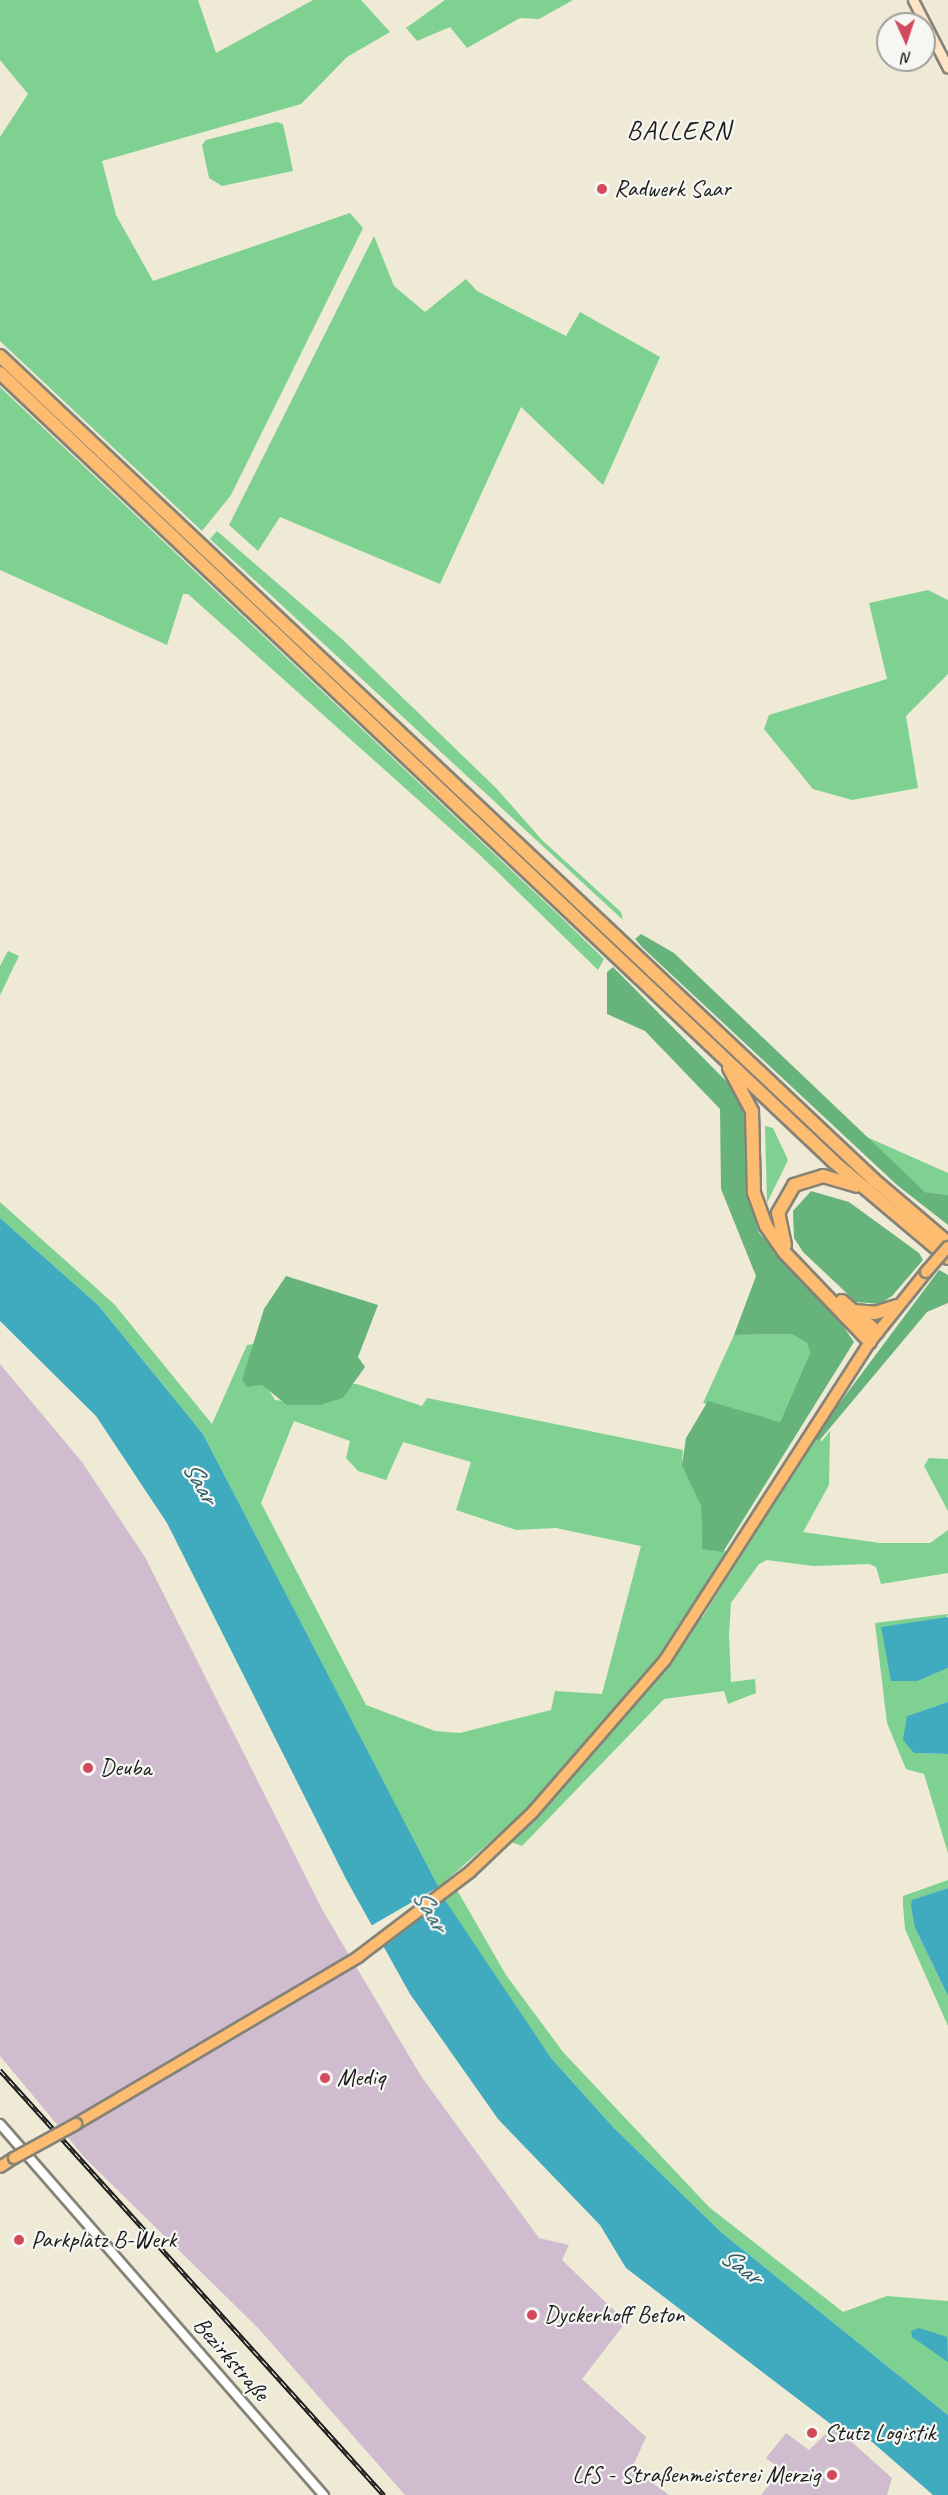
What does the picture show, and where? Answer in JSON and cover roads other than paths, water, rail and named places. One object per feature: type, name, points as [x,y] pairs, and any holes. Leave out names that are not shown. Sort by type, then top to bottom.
[{"type":"highway","points":[[0,356],[182,536]]},
{"type":"highway","points":[[0,373],[209,561],[632,960],[874,1180],[948,1243]]},
{"type":"highway","points":[[632,960],[719,1052],[863,1188],[948,1258]]},
{"type":"highway","points":[[719,1052],[752,1111],[754,1193],[766,1226],[784,1253],[874,1337]]},
{"type":"highway","points":[[863,1188],[828,1177],[805,1179],[786,1193],[778,1213],[779,1233],[788,1249],[853,1311],[874,1337]]},
{"type":"highway","points":[[853,1311],[875,1313],[897,1306]]},
{"type":"main road","points":[[913,0],[948,68]]},
{"type":"main road","points":[[0,2167],[312,1986],[397,1930],[515,1831],[624,1714],[697,1615],[818,1421],[874,1337],[897,1306],[948,1248]]},
{"type":"street","name":"Bezirkstraße","points":[[0,2124],[324,2495]]},
{"type":"water","name":"Saar","points":[[0,1218],[98,1305],[203,1434],[445,1900],[551,2058],[613,2127],[722,2233],[948,2415],[948,2495],[933,2495],[871,2441],[832,2425],[626,2268],[600,2225],[498,2119],[410,1994],[346,1879],[167,1523],[96,1416],[0,1321]]},
{"type":"water","points":[[948,1617],[948,1668],[918,1681],[891,1681],[881,1627]]},
{"type":"water","points":[[948,1702],[948,1754],[914,1753],[903,1740],[907,1716]]},
{"type":"water","points":[[948,1888],[948,1996],[915,1928],[911,1906],[912,1900]]},
{"type":"water","points":[[919,2328],[947,2337],[948,2362],[912,2337],[911,2331]]},
{"type":"railway","points":[[0,2070],[384,2495]]},
{"type":"place","name":"Radwerk Saar","points":[[602,189]]},
{"type":"place","name":"Deuba","points":[[88,1768]]},
{"type":"place","name":"Mediq","points":[[325,2078]]},
{"type":"place","name":"Parkplatz B-Werk","points":[[19,2240]]},
{"type":"place","name":"Dyckerhoff Beton","points":[[532,2315]]},
{"type":"place","name":"Stutz Logistik","points":[[812,2433]]},
{"type":"place","name":"LfS - Straßenmeisterei Merzig","points":[[832,2475]]},
{"type":"district","name":"BALLERN","points":[[679,131]]}]
